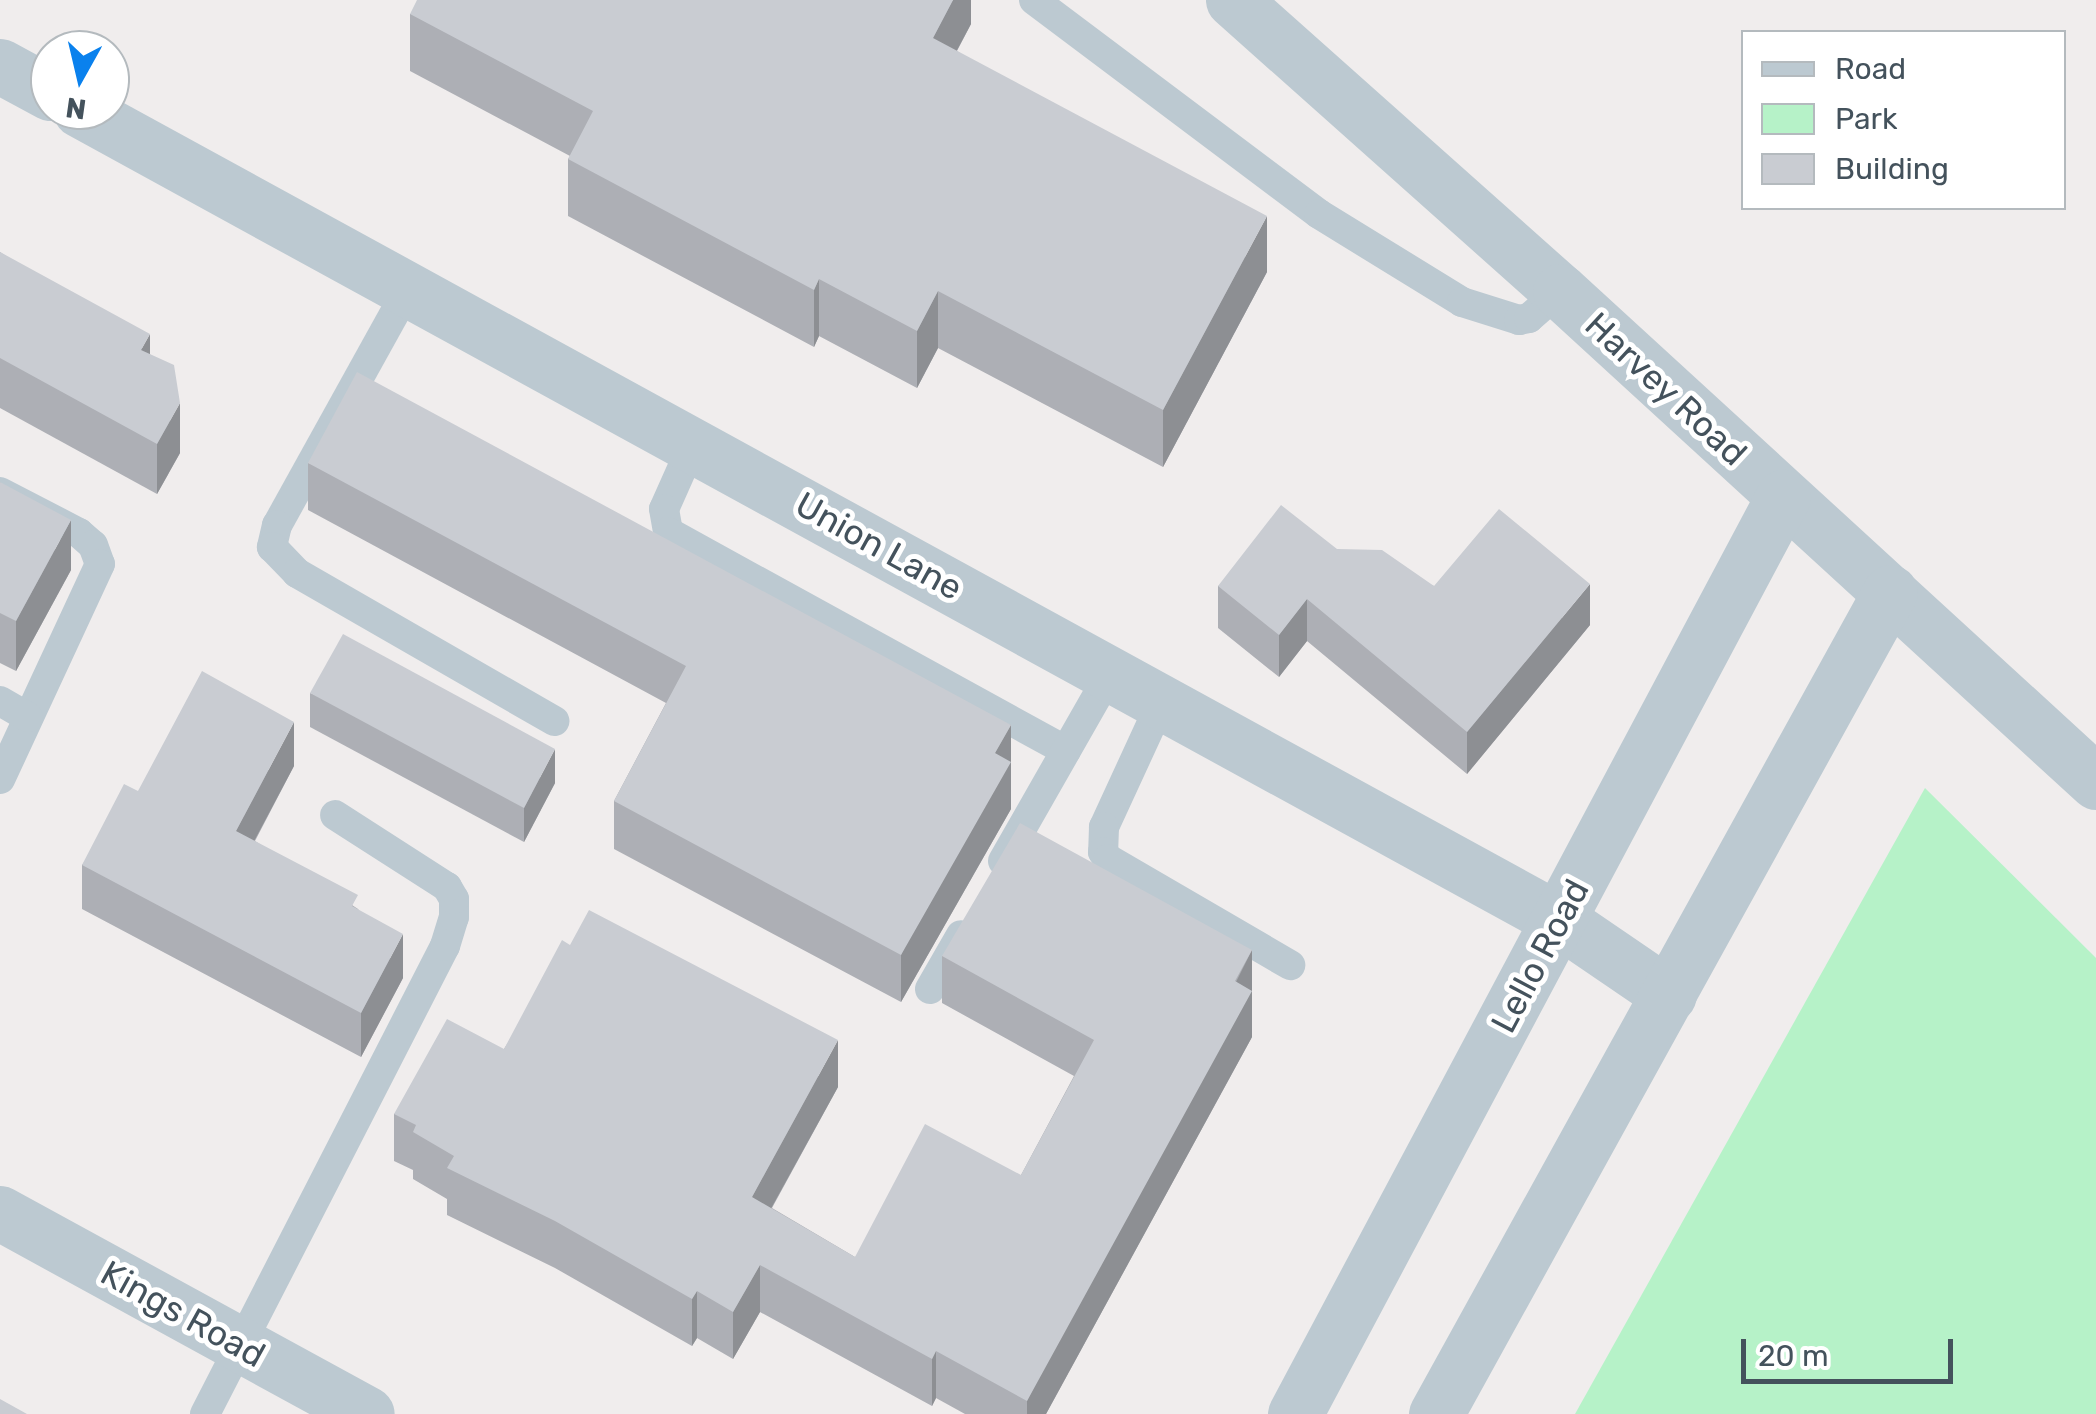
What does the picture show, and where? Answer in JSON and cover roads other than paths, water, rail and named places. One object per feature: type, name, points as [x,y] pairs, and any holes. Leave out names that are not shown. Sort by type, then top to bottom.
[{"type":"street","name":"Harvey Road","points":[[1234,0],[1560,291],[2096,782]]},
{"type":"street","points":[[0,66],[30,83]]},
{"type":"street","name":"Union Lane","points":[[117,130],[1559,920],[1669,994]]},
{"type":"street","name":"Lello Road","points":[[1295,1414],[1783,497]]},
{"type":"street","points":[[1436,1414],[1890,592]]},
{"type":"street","name":"Kings Road","points":[[0,1213],[367,1414]]},
{"type":"lane","points":[[1034,0],[1320,214],[1462,302],[1519,320],[1529,318],[1560,291]]},
{"type":"lane","points":[[408,289],[277,525],[272,547],[277,558],[296,573],[554,721]]},
{"type":"lane","points":[[693,444],[664,509],[668,532],[1066,751]]},
{"type":"lane","points":[[0,492],[79,533],[93,545],[100,564],[0,778]]},
{"type":"lane","points":[[930,989],[1111,672]]},
{"type":"lane","points":[[0,701],[28,717]]},
{"type":"lane","points":[[1162,701],[1104,827],[1103,852],[1108,860],[1290,965]]},
{"type":"lane","points":[[205,1414],[446,946],[454,917],[454,899],[447,887],[334,815]]}]
